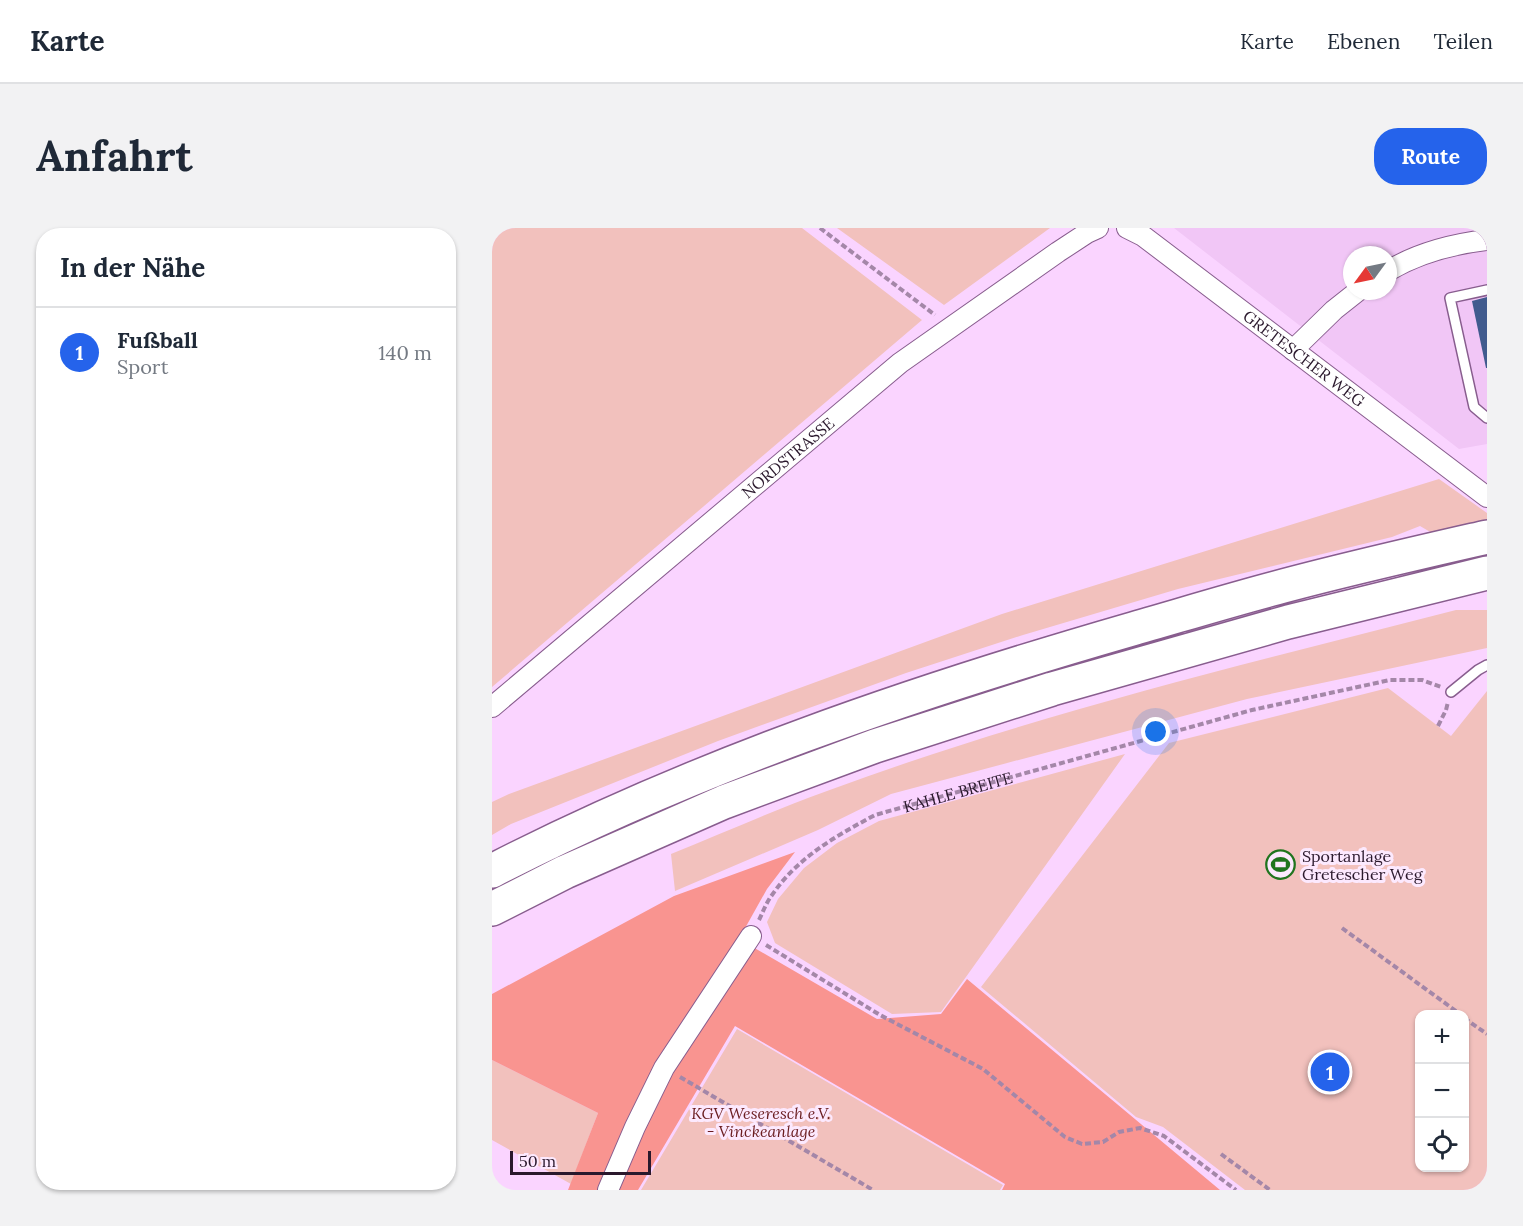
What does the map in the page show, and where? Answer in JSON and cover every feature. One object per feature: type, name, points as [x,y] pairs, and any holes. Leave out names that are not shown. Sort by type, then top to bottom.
[{"type":"highway","points":[[492,871],[548,842],[709,772],[861,714],[1040,656],[1265,591],[1480,538]]},
{"type":"highway","points":[[492,909],[564,872],[724,802],[875,746],[1074,683],[1288,622],[1487,573]]},
{"type":"street","name":"NORDSTRASSE","points":[[492,707],[900,363],[1058,252],[1098,228]]},
{"type":"street","name":"GRETESCHER WEG","points":[[1127,228],[1143,236],[1484,491]]},
{"type":"street","points":[[1397,266],[1435,250],[1487,240]]},
{"type":"street","points":[[1293,350],[1347,300]]},
{"type":"street","points":[[608,1190],[634,1127],[664,1068],[752,936]]},
{"type":"lane","points":[[1487,290],[1450,298],[1474,407],[1487,418]]},
{"type":"lane","points":[[1451,692],[1487,665]]},
{"type":"path","points":[[820,228],[950,327]]},
{"type":"path","name":"KAHLE BREITE","points":[[752,936],[771,896],[799,863],[833,838],[875,815],[1252,710],[1390,680],[1422,680],[1451,692]]},
{"type":"path","points":[[1438,726],[1451,692]]},
{"type":"path","points":[[1342,928],[1455,1010]]},
{"type":"path","points":[[752,936],[880,1014],[983,1069],[1065,1137],[1082,1144],[1103,1142],[1119,1132],[1140,1128],[1164,1136],[1236,1190]]},
{"type":"path","points":[[1469,1021],[1487,1034]]},
{"type":"path","points":[[664,1068],[873,1190]]},
{"type":"path","points":[[1221,1154],[1270,1190]]},
{"type":"shaded area","points":[[1174,228],[1487,228],[1487,444],[1459,449]]},
{"type":"shaded area","points":[[795,852],[767,889],[739,939],[877,1019],[941,1014],[967,979],[1220,1190],[1002,1190],[1005,1184],[735,1026],[638,1190],[568,1190],[598,1113],[492,1060],[492,994],[674,896]]},
{"type":"green space","points":[[492,228],[802,228],[922,320],[492,687]]},
{"type":"green space","points":[[837,228],[1050,228],[944,305]]},
{"type":"green space","points":[[1439,479],[1487,513],[1487,520],[1432,533],[1420,526],[1392,537],[1178,589],[1023,635],[906,673],[718,741],[511,824],[492,835],[492,802],[509,794],[1002,614]]},
{"type":"green space","points":[[1456,610],[1487,610],[1487,648],[1247,699],[891,794],[818,830],[675,891],[671,854],[827,791],[982,738],[1139,692]]},
{"type":"green space","name":"Sportanlage Gretescher Weg","points":[[1388,688],[1451,736],[1487,691],[1487,1190],[1245,1190],[1163,1127],[1136,1117],[981,987],[1169,743]]},
{"type":"green space","points":[[1125,754],[941,1012],[892,1014],[775,943],[767,922],[778,899],[804,868],[837,843],[879,821]]},
{"type":"green space","name":"KGV Weseresch e.V. - Vinckeanlage","points":[[737,1029],[1003,1185],[1000,1190],[641,1190]]},
{"type":"green space","points":[[492,1060],[598,1113],[571,1184],[492,1140]]},
{"type":"building","points":[[1487,297],[1487,368],[1486,368],[1472,301]]},
{"type":"place","name":"Sportanlage Gretescher Weg","points":[[1281,865]]},
{"type":"place","name":"Fußball","points":[[1330,1072]]}]
